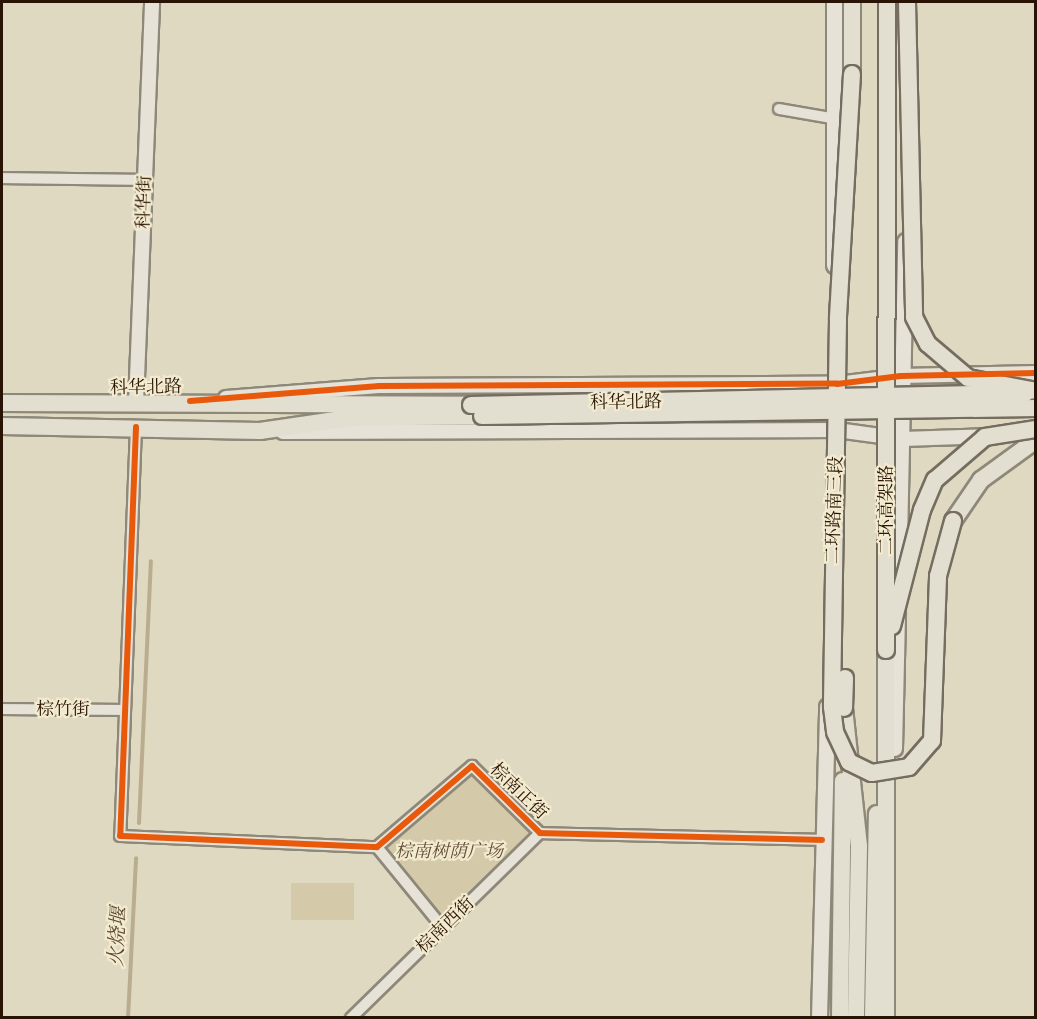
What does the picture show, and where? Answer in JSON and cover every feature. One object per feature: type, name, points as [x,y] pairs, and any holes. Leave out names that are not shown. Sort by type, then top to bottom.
[{"type":"main road","name":"二环路南三段","points":[[819,1017],[822,840],[837,430],[831,118],[834,2]]},
{"type":"main road","points":[[840,1017],[852,2]]},
{"type":"main road","name":"二环高架路","points":[[887,2],[884,727],[888,1017]]},
{"type":"main road","points":[[888,1017],[903,439],[901,376],[908,2]]},
{"type":"main road","points":[[908,2],[914,317],[936,353],[968,378],[1035,392]]},
{"type":"main road","points":[[852,74],[838,320],[832,707],[835,732],[849,762],[885,774],[909,767],[926,752],[937,717],[938,576],[953,521],[981,480],[1035,440]]},
{"type":"main road","name":"科华北路","points":[[2,426],[260,431],[349,418],[472,411],[1035,392]]},
{"type":"main road","name":"科华北路","points":[[2,403],[190,401],[472,411]]},
{"type":"main road","points":[[472,411],[1035,408]]},
{"type":"main road","points":[[886,650],[922,510],[935,480],[985,437],[1035,429]]},
{"type":"main road","points":[[844,708],[859,846],[856,1017]]},
{"type":"main road","points":[[873,1017],[875,851],[884,727]]},
{"type":"street","name":"科华街","points":[[136,403],[152,2]]},
{"type":"street","points":[[779,110],[831,118]]},
{"type":"street","points":[[2,178],[145,180]]},
{"type":"street","points":[[190,401],[379,386],[837,384],[901,376],[1035,373]]},
{"type":"street","points":[[136,427],[120,836],[378,847],[443,928]]},
{"type":"street","points":[[260,431],[346,436],[837,430],[903,439],[1035,440]]},
{"type":"street","name":"棕竹街","points":[[2,709],[124,710]]},
{"type":"street","name":"棕南正街","points":[[378,847],[472,766],[540,833],[822,840]]},
{"type":"street","name":"棕南西街","points":[[351,1017],[540,833]]},
{"type":"green space","name":"棕南树荫广场","points":[[472,766],[540,833],[443,928],[378,847]]},
{"type":"green space","points":[[291,883],[354,883],[354,920],[291,920]]},
{"type":"waterway","name":"火烧堰","points":[[139,823],[151,561]]},
{"type":"waterway","name":"火烧堰","points":[[128,1018],[136,858]]},
{"type":"cycle path","points":[[190,401],[379,386],[837,384],[901,376],[1036,373]]},
{"type":"cycle path","points":[[136,427],[120,836],[377,847],[472,766],[540,833],[822,840]]}]
